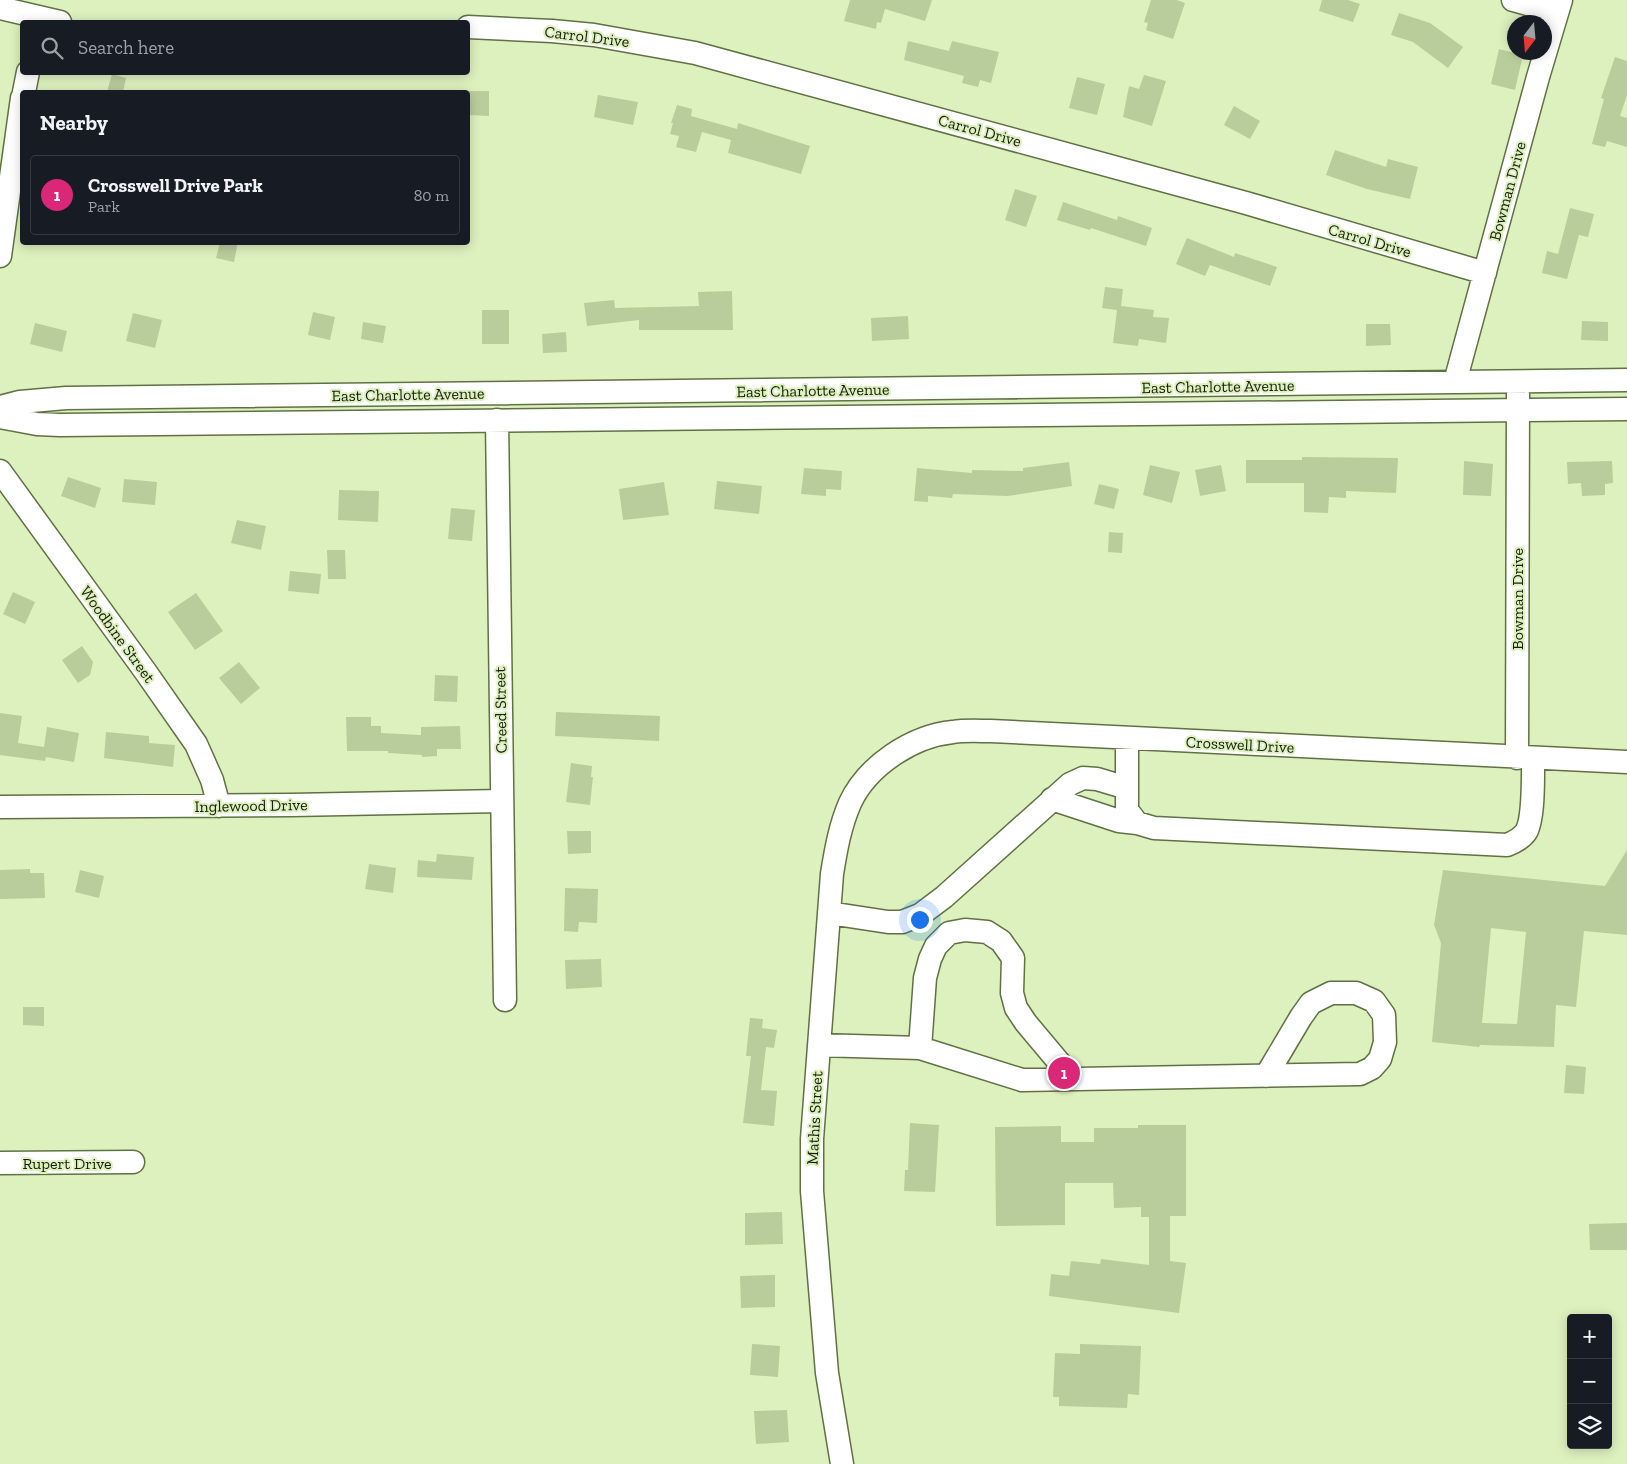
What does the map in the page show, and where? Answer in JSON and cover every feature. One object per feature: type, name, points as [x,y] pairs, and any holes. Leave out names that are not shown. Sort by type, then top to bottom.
[{"type":"street","points":[[1513,0],[1559,6]]},
{"type":"street","name":"Bowman Drive","points":[[1455,382],[1559,6]]},
{"type":"street","points":[[0,8],[46,16]]},
{"type":"street","name":"Carrol Drive","points":[[470,27],[552,31],[695,53],[1246,204],[1485,273]]},
{"type":"street","points":[[24,90],[27,75]]},
{"type":"street","points":[[0,256],[20,112]]},
{"type":"street","name":"East Charlotte Avenue","points":[[0,407],[20,402],[66,398],[1627,380]]},
{"type":"street","name":"Bowman Drive","points":[[1052,799],[1119,822],[1137,823],[1154,828],[1507,845],[1519,840],[1527,830],[1531,809],[1525,758],[1518,381]]},
{"type":"street","name":"East Charlotte Avenue","points":[[0,417],[37,424],[60,425],[1627,409]]},
{"type":"street","name":"Creed Street","points":[[497,420],[505,1000]]},
{"type":"street","name":"Woodbine Street","points":[[0,471],[196,744],[212,780],[219,806]]},
{"type":"street","name":"Crosswell Drive","points":[[867,778],[890,757],[911,744],[934,735],[953,732],[991,731],[1627,762]]},
{"type":"street","points":[[1127,738],[1127,810],[1137,823]]},
{"type":"street","name":"Mathis Street","points":[[842,1464],[827,1373],[812,1191],[812,1139],[832,874],[837,841],[851,801],[867,778]]},
{"type":"street","points":[[829,914],[888,922],[902,922],[920,915],[944,897],[1070,784],[1084,778],[1097,779],[1127,788]]},
{"type":"street","name":"Inglewood Drive","points":[[0,807],[219,806],[502,801]]},
{"type":"street","points":[[920,1048],[925,978],[936,946],[949,933],[965,930],[987,932],[1001,941],[1014,958],[1012,993],[1016,1008],[1073,1080]]},
{"type":"street","points":[[819,1045],[920,1048],[1022,1080],[1073,1080],[1266,1076],[1360,1074],[1372,1068],[1380,1059],[1385,1042],[1384,1015],[1374,1001],[1356,993],[1331,993],[1311,1003],[1266,1076]]},
{"type":"street","name":"Rupert Drive","points":[[0,1163],[133,1162]]},
{"type":"building","points":[[850,0],[932,0],[925,21],[885,9],[881,23],[877,22],[876,29],[844,21]]},
{"type":"building","points":[[1151,0],[1177,0],[1185,3],[1173,39],[1146,30],[1148,23],[1144,22]]},
{"type":"building","points":[[1322,0],[1348,0],[1360,4],[1353,22],[1319,11]]},
{"type":"building","points":[[1399,13],[1430,23],[1463,47],[1448,68],[1413,42],[1391,35]]},
{"type":"building","points":[[908,41],[949,51],[952,41],[999,52],[991,83],[980,80],[978,87],[962,83],[964,76],[904,60]]},
{"type":"building","points":[[1499,49],[1507,51],[1507,60],[1522,60],[1515,90],[1491,84]]},
{"type":"building","points":[[1615,57],[1627,61],[1627,95],[1620,116],[1627,118],[1627,147],[1607,141],[1605,147],[1592,144],[1604,99],[1601,98]]},
{"type":"building","points":[[112,75],[126,78],[123,90],[108,90]]},
{"type":"building","points":[[1144,75],[1166,81],[1152,126],[1123,117],[1129,86],[1139,89]]},
{"type":"building","points":[[1077,77],[1105,84],[1097,115],[1069,108]]},
{"type":"building","points":[[470,91],[489,91],[489,116],[470,115]]},
{"type":"building","points":[[598,95],[638,102],[633,125],[594,117]]},
{"type":"building","points":[[677,105],[692,109],[691,116],[737,129],[738,123],[810,146],[801,174],[728,153],[731,140],[702,132],[696,152],[676,147],[679,136],[670,134],[673,123],[671,123]]},
{"type":"building","points":[[1234,106],[1260,121],[1250,139],[1224,125]]},
{"type":"building","points":[[1335,150],[1386,167],[1388,159],[1418,167],[1410,199],[1367,189],[1326,175]]},
{"type":"building","points":[[1015,189],[1037,196],[1026,227],[1005,220]]},
{"type":"building","points":[[1063,202],[1117,220],[1118,216],[1152,228],[1146,246],[1091,228],[1090,230],[1057,220]]},
{"type":"building","points":[[1570,208],[1594,214],[1588,237],[1579,235],[1567,279],[1542,273],[1547,251],[1558,254]]},
{"type":"building","points":[[1187,238],[1234,257],[1235,253],[1277,267],[1270,286],[1210,265],[1205,276],[1176,264]]},
{"type":"building","points":[[219,245],[237,245],[234,262],[216,258]]},
{"type":"building","points":[[1105,287],[1123,289],[1121,306],[1154,310],[1153,317],[1169,318],[1166,343],[1139,339],[1138,346],[1113,343],[1117,310],[1102,308]]},
{"type":"building","points":[[732,291],[733,330],[639,330],[639,320],[587,326],[584,303],[614,300],[615,308],[699,306],[698,292]]},
{"type":"building","points":[[482,310],[509,310],[509,344],[482,344]]},
{"type":"building","points":[[313,312],[335,317],[330,340],[308,335]]},
{"type":"building","points":[[133,313],[162,320],[155,348],[126,341]]},
{"type":"building","points":[[908,316],[909,339],[872,341],[871,318]]},
{"type":"building","points":[[1582,321],[1608,322],[1608,341],[1581,340]]},
{"type":"building","points":[[363,322],[386,326],[383,343],[361,339]]},
{"type":"building","points":[[35,323],[67,331],[62,352],[30,344]]},
{"type":"building","points":[[1366,324],[1390,324],[1391,345],[1366,346]]},
{"type":"building","points":[[566,332],[567,352],[543,353],[542,334]]},
{"type":"building","points":[[1302,457],[1398,458],[1396,493],[1346,491],[1346,498],[1329,497],[1328,513],[1304,512],[1304,483],[1246,483],[1246,460],[1302,460]]},
{"type":"building","points":[[1464,461],[1493,464],[1491,496],[1463,495]]},
{"type":"building","points":[[1612,461],[1613,483],[1605,484],[1605,495],[1582,496],[1581,483],[1568,484],[1567,462]]},
{"type":"building","points":[[1069,462],[1072,486],[1008,496],[953,494],[952,498],[928,496],[928,502],[914,501],[917,468],[972,473],[972,470],[1023,471],[1023,468]]},
{"type":"building","points":[[1150,465],[1180,472],[1172,503],[1143,495]]},
{"type":"building","points":[[1221,465],[1226,491],[1200,496],[1195,470]]},
{"type":"building","points":[[804,468],[842,471],[841,490],[826,489],[826,496],[801,494]]},
{"type":"building","points":[[68,477],[101,488],[95,508],[61,496]]},
{"type":"building","points":[[124,479],[157,482],[155,505],[122,502]]},
{"type":"building","points":[[717,481],[762,486],[759,514],[714,509]]},
{"type":"building","points":[[664,482],[669,515],[623,520],[619,489]]},
{"type":"building","points":[[1099,484],[1119,489],[1114,509],[1094,504]]},
{"type":"building","points":[[339,490],[379,491],[378,522],[338,520]]},
{"type":"building","points":[[451,508],[475,510],[472,541],[448,539]]},
{"type":"building","points":[[237,520],[266,526],[261,550],[231,543]]},
{"type":"building","points":[[1109,532],[1123,533],[1122,553],[1108,552]]},
{"type":"building","points":[[327,550],[345,550],[346,579],[328,579]]},
{"type":"building","points":[[290,571],[321,574],[319,594],[288,591]]},
{"type":"building","points":[[13,592],[35,602],[25,624],[3,614]]},
{"type":"building","points":[[196,593],[223,631],[195,650],[168,612]]},
{"type":"building","points":[[82,646],[93,662],[90,675],[78,683],[62,660]]},
{"type":"building","points":[[239,662],[260,688],[241,704],[219,678]]},
{"type":"building","points":[[435,675],[458,676],[457,702],[434,701]]},
{"type":"building","points":[[556,712],[660,716],[659,741],[555,736]]},
{"type":"building","points":[[0,713],[22,716],[18,743],[44,747],[47,727],[79,733],[74,762],[46,757],[45,761],[0,755]]},
{"type":"building","points":[[346,717],[371,717],[371,726],[381,726],[381,733],[421,735],[421,727],[460,726],[461,749],[437,749],[437,756],[422,757],[422,755],[388,753],[388,751],[347,751]]},
{"type":"building","points":[[106,732],[149,736],[149,743],[175,745],[173,767],[104,758]]},
{"type":"building","points":[[571,763],[592,766],[591,777],[593,777],[590,805],[566,802]]},
{"type":"building","points":[[567,831],[591,831],[591,853],[568,854]]},
{"type":"building","points":[[1627,850],[1627,935],[1584,931],[1576,1007],[1556,1005],[1554,1047],[1480,1045],[1479,1047],[1432,1042],[1441,943],[1434,925],[1443,870],[1605,886]],"holes":[[[1491,928],[1526,932],[1517,1024],[1482,1023]]]},
{"type":"building","points":[[437,854],[474,857],[472,880],[417,877],[418,860],[436,862]]},
{"type":"building","points":[[369,864],[396,868],[393,893],[365,889]]},
{"type":"building","points":[[30,869],[30,873],[44,873],[45,898],[0,899],[0,870]]},
{"type":"building","points":[[80,870],[104,876],[99,898],[75,892]]},
{"type":"building","points":[[565,888],[598,889],[597,923],[579,922],[578,932],[564,931]]},
{"type":"building","points":[[601,959],[602,987],[566,989],[565,960]]},
{"type":"building","points":[[23,1007],[44,1007],[44,1026],[23,1025]]},
{"type":"building","points":[[750,1018],[763,1019],[762,1028],[777,1030],[774,1048],[766,1047],[761,1090],[777,1091],[774,1126],[743,1123],[751,1056],[746,1056]]},
{"type":"building","points":[[1566,1065],[1586,1067],[1584,1094],[1564,1093]]},
{"type":"building","points":[[910,1123],[939,1125],[935,1192],[904,1191],[905,1170],[908,1170]]},
{"type":"building","points":[[1138,1125],[1186,1125],[1186,1216],[1170,1216],[1170,1261],[1186,1263],[1179,1313],[1049,1296],[1051,1274],[1069,1276],[1071,1261],[1100,1264],[1101,1259],[1149,1265],[1149,1217],[1141,1217],[1141,1207],[1114,1208],[1113,1183],[1065,1183],[1065,1225],[996,1226],[995,1127],[1061,1126],[1061,1142],[1094,1142],[1094,1128],[1138,1128]]},
{"type":"building","points":[[782,1212],[783,1244],[745,1245],[745,1213]]},
{"type":"building","points":[[1627,1223],[1627,1250],[1590,1250],[1589,1224]]},
{"type":"building","points":[[775,1275],[775,1307],[741,1308],[740,1276]]},
{"type":"building","points":[[752,1344],[780,1346],[778,1377],[750,1375]]},
{"type":"building","points":[[1080,1344],[1141,1346],[1139,1395],[1128,1394],[1127,1408],[1059,1406],[1059,1397],[1053,1397],[1055,1353],[1080,1354]]},
{"type":"building","points":[[787,1410],[789,1442],[756,1444],[754,1411]]},
{"type":"place","name":"Crosswell Drive Park","points":[[1064,1073]]}]
